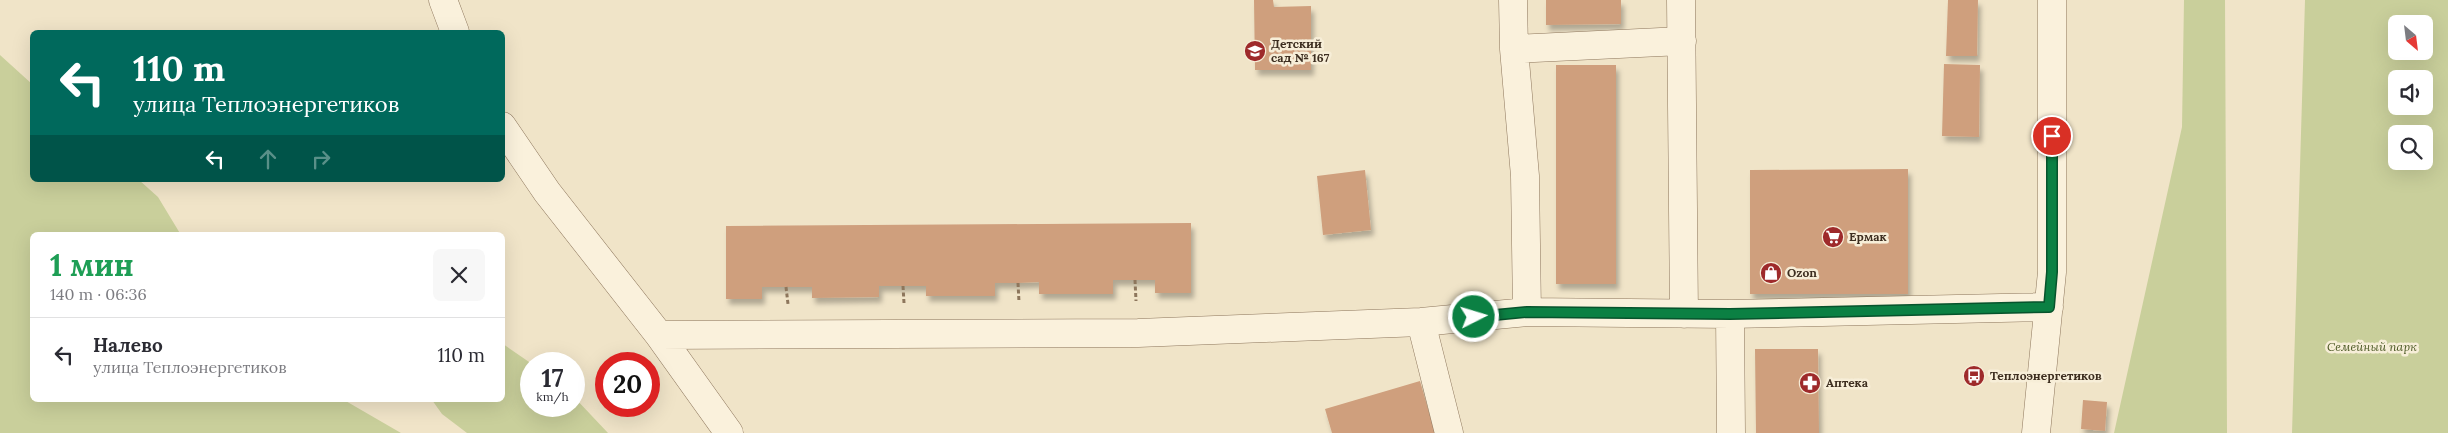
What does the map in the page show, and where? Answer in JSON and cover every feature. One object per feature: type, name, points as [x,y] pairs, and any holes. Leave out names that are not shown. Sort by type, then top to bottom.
[{"type":"street","points":[[443,0],[454,30]]},
{"type":"street","points":[[1513,0],[1514,49],[1525,176],[1527,312]]},
{"type":"street","points":[[1681,0],[1684,314]]},
{"type":"street","points":[[2036,433],[2052,272],[2052,0]]},
{"type":"street","points":[[1514,49],[1682,41]]},
{"type":"street","points":[[505,130],[547,192],[659,335],[729,433]]},
{"type":"street","points":[[659,335],[1138,333],[1421,322],[1527,312],[1730,314],[2049,307]]},
{"type":"street","points":[[1730,314],[1732,433]]},
{"type":"street","points":[[1421,322],[1449,433]]},
{"type":"green space","points":[[2184,0],[2225,0],[2227,433],[2114,433],[2182,127]]},
{"type":"green space","name":"Семейный парк","points":[[2305,0],[2448,0],[2448,433],[2292,433]]},
{"type":"green space","points":[[0,55],[30,82],[30,182],[141,182],[158,197],[179,232],[30,232],[30,402],[347,402],[401,433],[0,433]]},
{"type":"green space","points":[[505,345],[520,356],[520,417],[585,417],[585,409],[608,433],[467,433],[442,414],[433,402],[505,402]]},
{"type":"building","points":[[1254,0],[1273,0],[1274,7],[1311,6],[1311,70],[1255,70]]},
{"type":"building","points":[[1546,0],[1621,0],[1621,24],[1546,25]]},
{"type":"building","points":[[1948,0],[1978,0],[1977,56],[1946,56]]},
{"type":"building","points":[[1944,64],[1980,65],[1979,137],[1942,136]]},
{"type":"building","points":[[1556,65],[1616,65],[1616,284],[1556,284]]},
{"type":"building","points":[[1908,169],[1908,294],[1750,294],[1750,170]]},
{"type":"building","points":[[1365,170],[1371,230],[1323,235],[1317,176]]},
{"type":"building","points":[[1191,223],[1191,293],[1155,293],[1155,280],[1113,280],[1113,294],[1039,294],[1039,282],[995,283],[995,296],[926,296],[926,286],[879,286],[879,297],[812,298],[812,287],[762,287],[762,299],[726,299],[726,226]]},
{"type":"building","points":[[1755,349],[1818,349],[1819,433],[1756,433]]},
{"type":"building","points":[[1420,381],[1435,433],[1332,433],[1325,409]]},
{"type":"building","points":[[2083,400],[2107,402],[2105,431],[2081,429]]},
{"type":"place","name":"Детский сад № 167","points":[[1255,51]]},
{"type":"place","name":"Ермак","points":[[1833,237]]},
{"type":"place","name":"Ozon","points":[[1771,273]]},
{"type":"place","name":"Теплоэнергетиков","points":[[1974,376]]},
{"type":"place","name":"Аптека","points":[[1810,383]]},
{"type":"route","points":[[1474,317],[1527,312],[1730,314],[2049,307],[2052,272],[2052,136]]}]
